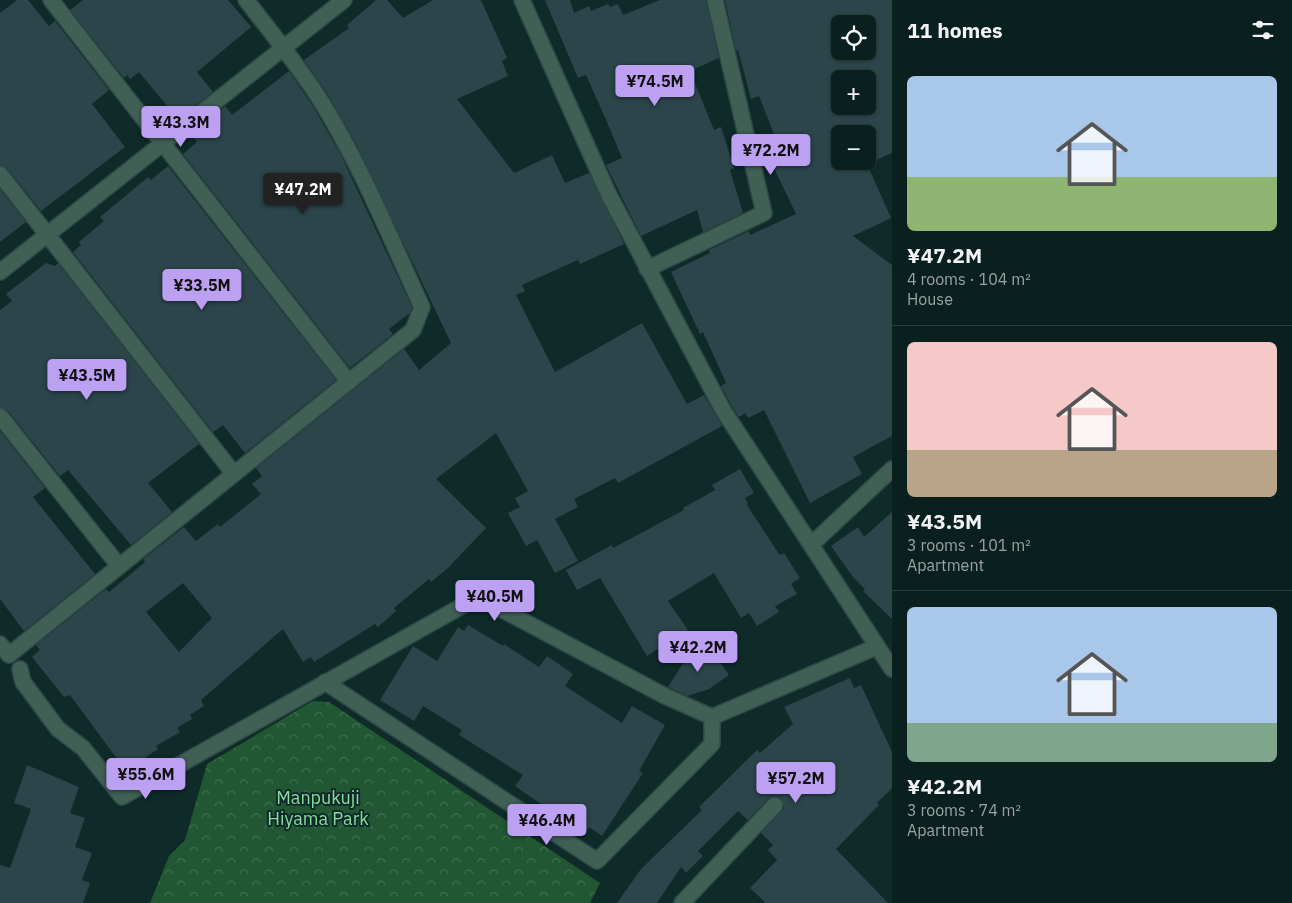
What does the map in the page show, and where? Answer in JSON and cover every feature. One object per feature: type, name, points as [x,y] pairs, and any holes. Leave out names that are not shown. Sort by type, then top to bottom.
[{"type":"street","points":[[51,0],[349,382]]},
{"type":"street","points":[[0,644],[9,655],[413,330],[422,307],[365,183],[320,99],[284,48],[246,0]]},
{"type":"street","points":[[0,272],[344,0]]},
{"type":"street","points":[[522,0],[608,193],[724,410],[892,669]]},
{"type":"street","points":[[647,269],[764,213],[715,0]]},
{"type":"street","points":[[0,174],[234,474]]},
{"type":"street","points":[[0,416],[119,566]]},
{"type":"street","points":[[812,544],[892,469]]},
{"type":"street","points":[[20,669],[23,682],[58,729],[83,748],[122,797],[478,596],[665,696],[712,717],[876,647]]},
{"type":"street","points":[[325,682],[597,861],[712,744],[712,717]]},
{"type":"street","points":[[682,903],[775,805]]},
{"type":"green space","name":"Manpukuji Hiyama Park","points":[[313,701],[329,702],[600,883],[590,903],[150,903],[169,856],[185,840],[207,764]]},
{"type":"building","points":[[17,0],[28,0],[49,26],[55,21],[109,90],[92,104],[125,147],[41,211],[7,168],[0,165],[0,13]]},
{"type":"building","points":[[83,0],[228,0],[251,27],[197,72],[213,92],[178,119],[139,72],[130,79],[127,75],[124,78],[70,10]]},
{"type":"building","points":[[376,0],[387,0],[403,18],[433,0],[481,0],[507,58],[502,61],[508,76],[457,99],[514,173],[552,155],[565,183],[589,173],[624,244],[580,264],[578,260],[522,285],[525,291],[516,295],[555,372],[642,323],[687,404],[704,395],[722,426],[618,483],[615,478],[574,499],[578,507],[555,519],[578,561],[555,573],[537,540],[526,546],[508,513],[520,507],[515,498],[528,491],[496,433],[436,479],[486,528],[448,568],[431,582],[429,579],[394,608],[396,611],[378,627],[375,624],[314,662],[311,657],[303,662],[283,629],[201,700],[204,706],[190,715],[192,719],[177,728],[180,732],[156,746],[158,749],[126,771],[70,695],[64,697],[32,657],[40,650],[36,645],[106,589],[109,592],[145,562],[143,559],[184,527],[196,541],[218,524],[220,527],[261,494],[252,484],[262,476],[256,468],[404,349],[419,370],[451,343],[356,144],[327,93],[304,60],[349,28],[347,25]],"holes":[[[183,583],[212,618],[179,652],[146,612]]]},
{"type":"building","points":[[545,0],[570,0],[574,13],[589,6],[591,11],[608,4],[610,7],[618,4],[623,15],[660,0],[706,0],[719,58],[690,71],[714,130],[721,127],[734,168],[730,170],[743,213],[703,232],[697,210],[641,236],[606,165],[622,158],[586,75],[578,78]]},
{"type":"building","points":[[725,0],[892,0],[892,153],[876,160],[876,125],[831,125],[831,170],[870,170],[891,218],[853,236],[892,265],[892,436],[853,457],[862,474],[810,503],[764,410],[748,418],[745,413],[739,417],[731,405],[721,386],[726,383],[703,332],[700,334],[671,272],[710,253],[709,250],[749,231],[750,235],[796,214],[771,162],[783,157],[759,96],[751,99],[738,50],[736,51]]},
{"type":"building","points":[[289,71],[311,103],[340,153],[412,307],[410,313],[389,329],[393,334],[350,368],[183,154],[197,142],[190,134],[225,106],[232,115]]},
{"type":"building","points":[[168,166],[336,380],[245,453],[223,425],[213,432],[73,252],[81,245],[79,242],[104,221],[100,217],[148,177],[151,180]]},
{"type":"building","points":[[0,189],[26,222],[0,242]]},
{"type":"building","points":[[46,263],[55,266],[58,263],[199,444],[148,483],[172,512],[131,545],[68,470],[60,476],[7,410],[0,407],[0,310],[12,301],[6,294]]},
{"type":"building","points":[[0,431],[45,488],[33,497],[95,574],[24,631],[0,599]]},
{"type":"building","points":[[740,469],[754,493],[745,498],[747,505],[780,555],[784,553],[800,578],[791,584],[797,594],[775,606],[779,612],[757,626],[749,613],[741,618],[714,573],[668,601],[688,630],[647,656],[600,578],[577,590],[566,570],[612,545],[613,548],[684,510],[683,508],[715,490],[712,485]]},
{"type":"building","points":[[892,512],[892,619],[863,591],[865,589],[853,577],[831,546],[858,527],[864,537]]},
{"type":"building","points":[[468,625],[503,646],[504,644],[539,667],[547,656],[573,674],[565,686],[622,723],[632,706],[665,725],[639,771],[643,773],[602,836],[589,827],[584,834],[515,786],[523,775],[459,735],[462,730],[423,706],[414,721],[380,700],[413,646],[437,661],[458,627],[464,631]]},
{"type":"building","points":[[696,642],[704,654],[711,649],[729,675],[709,689],[687,696],[668,687]]},
{"type":"building","points":[[850,678],[854,688],[861,685],[892,752],[892,788],[877,803],[879,805],[836,849],[888,903],[766,903],[750,888],[777,860],[768,850],[773,845],[761,833],[784,808],[782,799],[777,796],[768,799],[748,820],[738,811],[698,851],[703,856],[686,873],[681,867],[657,903],[617,903],[641,869],[702,810],[699,807],[757,750],[760,753],[793,724],[784,707]]},
{"type":"building","points":[[27,765],[79,787],[70,813],[85,818],[75,847],[92,853],[82,880],[90,883],[83,903],[0,903],[0,865],[10,868],[31,809],[14,803]]}]
